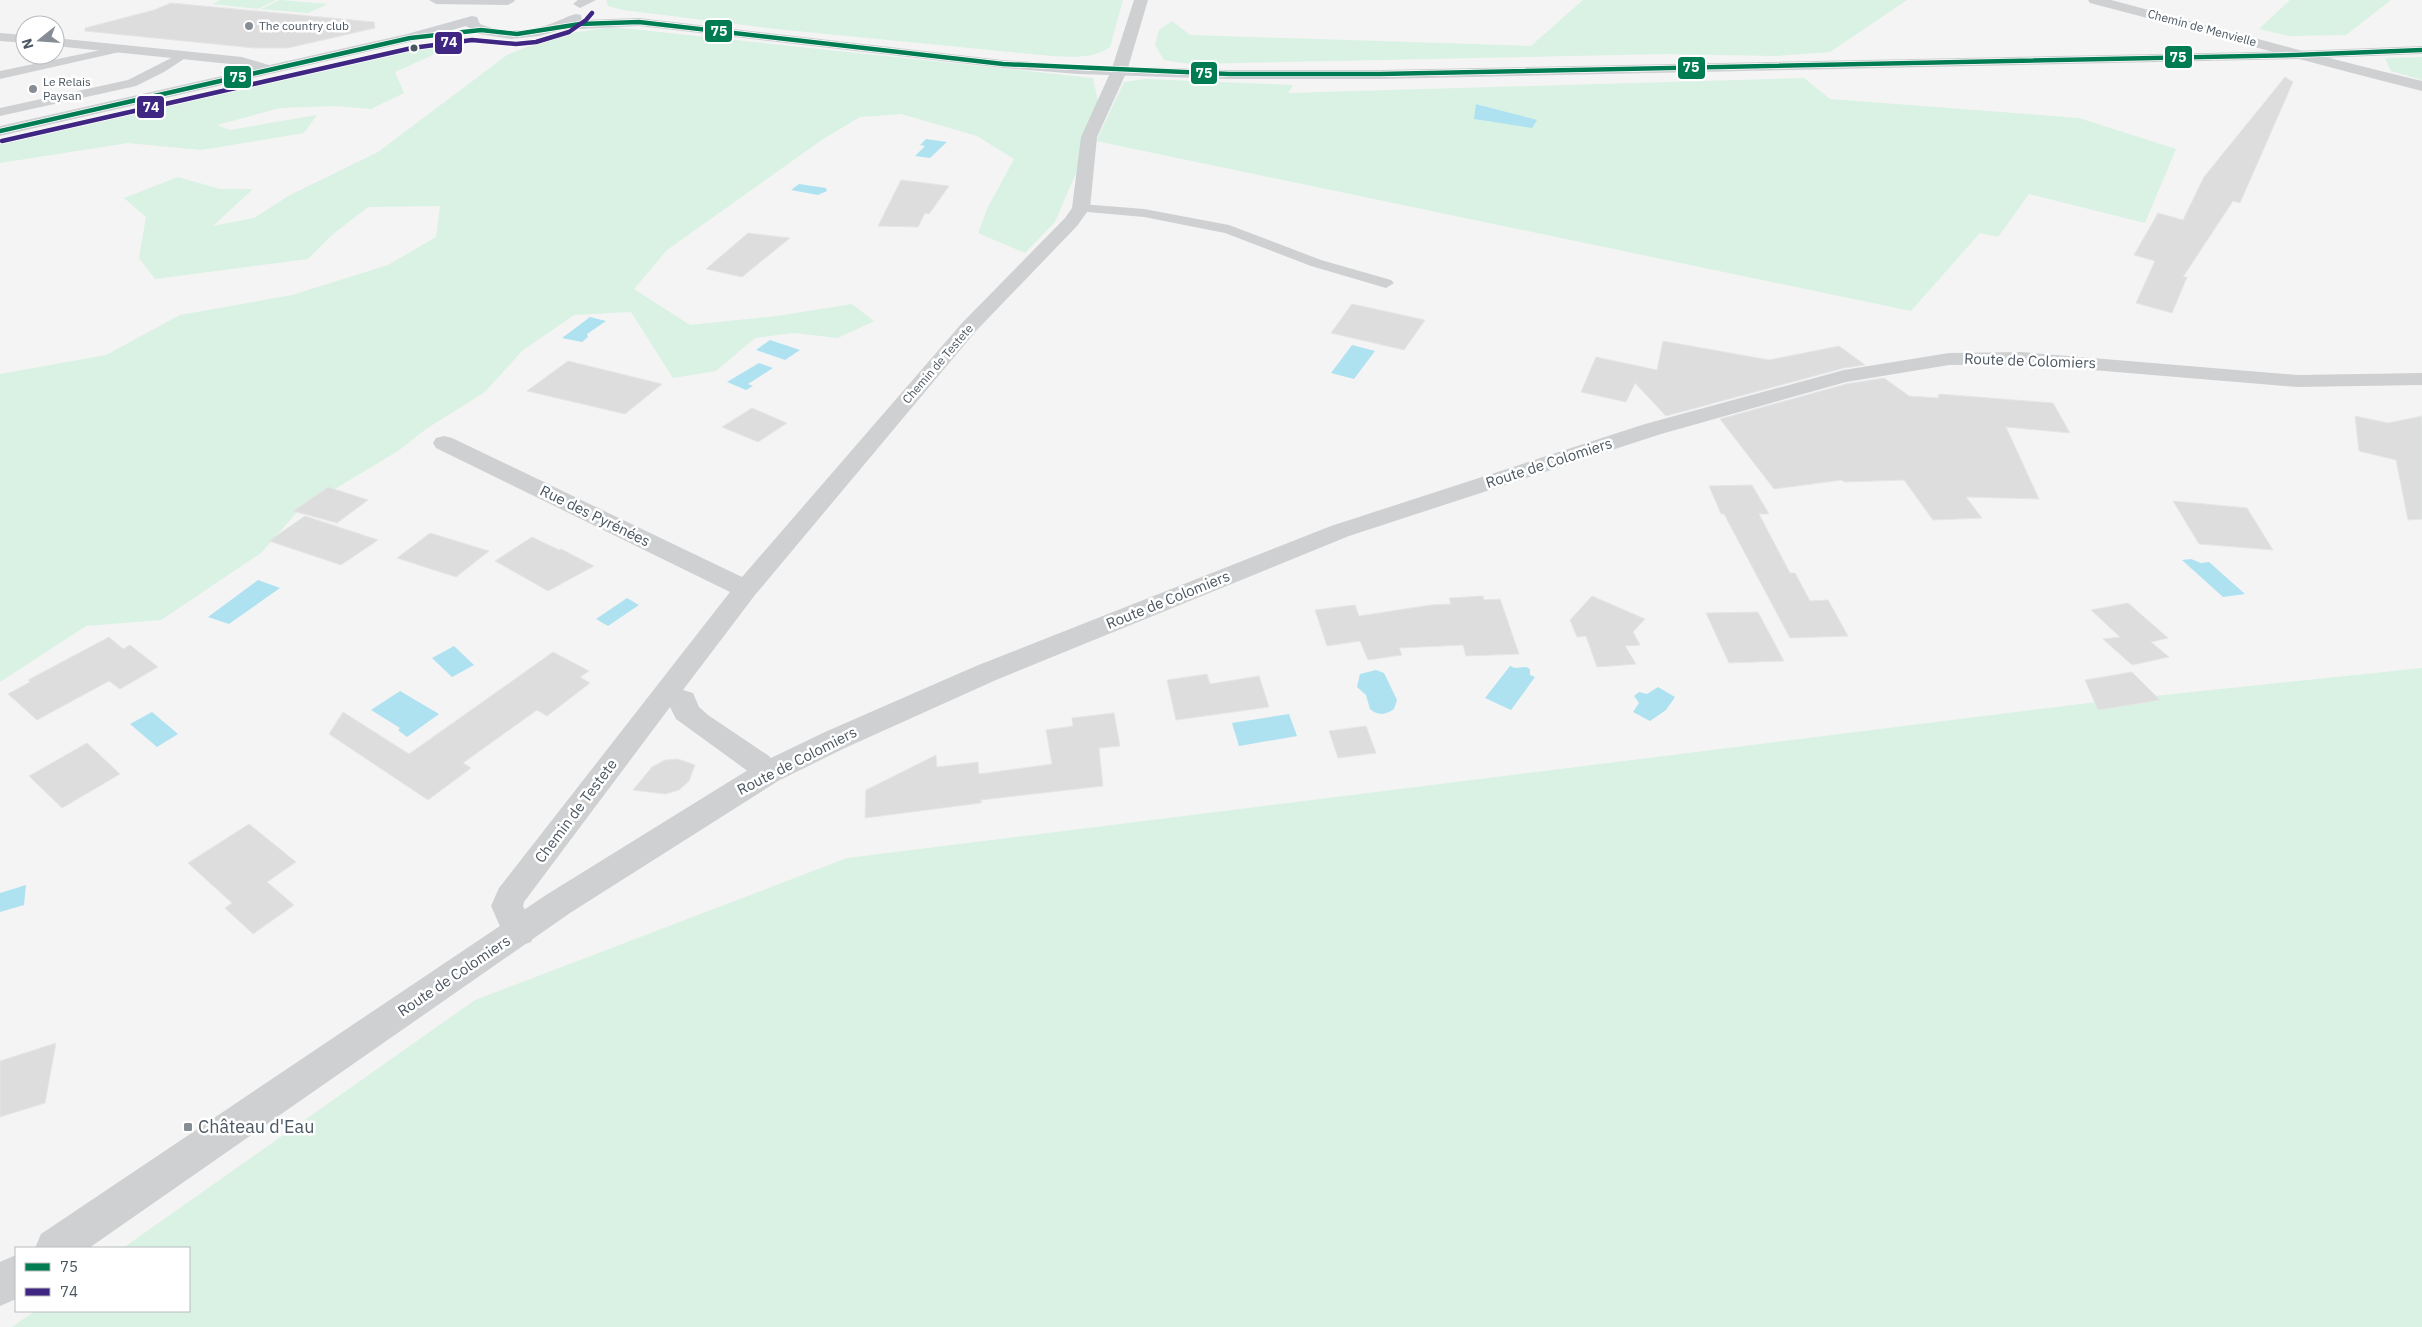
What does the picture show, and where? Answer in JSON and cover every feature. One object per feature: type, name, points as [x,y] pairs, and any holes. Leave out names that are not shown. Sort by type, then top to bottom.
[{"type":"main road","points":[[436,0],[512,1]]},
{"type":"main road","points":[[440,0],[462,7],[476,22]]},
{"type":"main road","points":[[476,22],[494,5],[512,1]]},
{"type":"main road","points":[[560,26],[578,16],[581,3],[638,22]]},
{"type":"main road","points":[[0,131],[476,22],[518,34],[560,26],[638,22],[896,53],[1057,68],[1120,71],[1442,73],[2295,56],[2422,50]]},
{"type":"street","points":[[1081,208],[1090,137],[1120,71],[1141,0]]},
{"type":"street","name":"Chemin de Menvielle","points":[[2094,0],[2254,42],[2295,56],[2422,86]]},
{"type":"street","points":[[0,37],[15,38]]},
{"type":"street","points":[[65,43],[242,61],[267,70]]},
{"type":"street","points":[[2372,53],[2368,57],[2368,64],[2380,72]]},
{"type":"street","points":[[183,55],[206,69],[208,83]]},
{"type":"street","name":"Chemin de Menvielle","points":[[2318,55],[2380,72],[2397,79]]},
{"type":"street","name":"Chemin de Testete","points":[[519,932],[507,906],[510,897],[746,589],[969,328],[1071,222],[1081,208]]},
{"type":"street","name":"Route de Colomiers","points":[[57,1247],[519,932],[698,815],[767,774],[835,740],[986,673],[1340,531],[1653,429],[1844,376],[1949,358],[2021,358],[2297,381],[2422,379]]},
{"type":"street","name":"Rue des Pyrénées","points":[[444,443],[746,589]]},
{"type":"street","points":[[664,695],[683,700],[686,712],[760,764],[767,774]]},
{"type":"street","points":[[0,1286],[15,1276]]},
{"type":"lane","points":[[0,75],[120,49]]},
{"type":"lane","points":[[0,112],[132,82],[160,70],[183,55]]},
{"type":"lane","points":[[1081,208],[1144,213],[1229,229],[1316,263],[1386,283]]},
{"type":"green space","points":[[221,0],[276,0],[258,9],[212,4]]},
{"type":"green space","points":[[280,0],[328,4],[308,13],[261,9]]},
{"type":"green space","points":[[606,0],[1123,0],[1110,47],[1097,54],[1075,57],[776,29],[623,10],[608,6]]},
{"type":"green space","points":[[1583,0],[1907,0],[1830,52],[1776,56],[1665,54],[1190,64],[1164,60],[1155,45],[1159,30],[1172,21],[1190,35],[1531,46]]},
{"type":"green space","points":[[2290,0],[2391,0],[2346,35],[2289,36],[2259,29]]},
{"type":"green space","points":[[612,27],[1093,78],[1101,115],[1055,222],[1025,253],[978,233],[987,209],[1014,159],[977,136],[901,114],[860,117],[823,139],[667,250],[634,289],[690,325],[777,316],[852,304],[874,321],[838,338],[794,333],[755,338],[716,371],[673,378],[631,312],[574,315],[522,351],[485,392],[426,429],[398,451],[298,511],[261,553],[161,620],[86,626],[0,682],[0,374],[106,355],[180,315],[292,295],[388,265],[436,237],[440,206],[368,207],[332,235],[308,259],[155,279],[139,258],[146,217],[124,198],[178,177],[220,189],[253,189],[213,226],[254,218],[290,195],[378,152],[507,55],[557,35]]},
{"type":"green space","points":[[452,41],[431,56],[395,72],[404,93],[371,109],[335,106],[280,108],[217,125],[230,130],[317,115],[304,133],[201,150],[128,143],[0,163],[0,139],[423,45]]},
{"type":"green space","points":[[2422,57],[2422,80],[2391,71],[2385,58]]},
{"type":"green space","points":[[1804,78],[1830,99],[2079,118],[2176,149],[2145,223],[2029,194],[1998,237],[1980,233],[1911,311],[1096,141],[1124,82],[1146,79],[1293,85],[1288,93]],"holes":[[[1477,104],[1536,120],[1501,123],[1475,119]]]},
{"type":"green space","points":[[2422,668],[2422,1327],[12,1327],[34,1312],[190,1312],[190,1247],[124,1247],[475,1000],[847,858],[2097,702]]},
{"type":"water","points":[[1476,104],[1537,120],[1532,128],[1474,119]]},
{"type":"water","points":[[926,139],[947,142],[930,158],[915,156],[925,146],[920,145]]},
{"type":"water","points":[[799,184],[826,188],[827,191],[818,195],[791,190]]},
{"type":"water","points":[[590,317],[606,321],[587,334],[588,337],[582,342],[562,338]]},
{"type":"water","points":[[770,340],[800,350],[785,360],[756,350]]},
{"type":"water","points":[[1352,345],[1375,351],[1354,379],[1331,373]]},
{"type":"water","points":[[759,363],[773,368],[748,384],[753,386],[746,390],[727,382]]},
{"type":"water","points":[[2191,559],[2201,563],[2209,562],[2245,594],[2223,597],[2182,560]]},
{"type":"water","points":[[258,580],[280,588],[229,624],[208,617]]},
{"type":"water","points":[[627,598],[639,605],[608,626],[596,619]]},
{"type":"water","points":[[454,646],[474,665],[452,677],[432,658]]},
{"type":"water","points":[[1510,666],[1515,668],[1526,667],[1530,669],[1530,675],[1535,677],[1511,710],[1485,698]]},
{"type":"water","points":[[1376,670],[1384,673],[1397,700],[1394,709],[1388,713],[1379,714],[1370,709],[1366,695],[1357,687],[1360,674]]},
{"type":"water","points":[[1658,687],[1675,697],[1666,710],[1650,721],[1633,712],[1639,703],[1634,696],[1639,692],[1647,694]]},
{"type":"water","points":[[400,691],[439,714],[407,737],[398,730],[400,728],[371,710]]},
{"type":"water","points":[[152,712],[178,734],[157,747],[130,724]]},
{"type":"water","points":[[1289,714],[1297,736],[1239,746],[1232,723]]},
{"type":"water","points":[[26,885],[24,905],[0,912],[0,893]]},
{"type":"building","name":"The country club","points":[[171,3],[374,22],[375,28],[288,48],[254,48],[85,31],[85,28],[154,10]]},
{"type":"building","points":[[2285,77],[2293,82],[2240,203],[2233,201],[2183,277],[2187,277],[2172,313],[2136,303],[2155,261],[2134,255],[2158,213],[2183,220],[2204,177]]},
{"type":"building","points":[[901,180],[949,186],[929,214],[925,213],[918,227],[878,226]]},
{"type":"building","points":[[748,233],[790,238],[742,277],[706,269]]},
{"type":"building","points":[[1352,304],[1425,320],[1404,350],[1331,333]]},
{"type":"building","points":[[1663,341],[1769,360],[1839,346],[1865,365],[1844,368],[1666,416],[1635,383],[1626,402],[1581,392],[1596,357],[1657,370]]},
{"type":"building","points":[[568,361],[662,384],[625,414],[527,391]]},
{"type":"building","points":[[1884,378],[1909,396],[1938,398],[1939,394],[2053,403],[2070,433],[2006,427],[2039,499],[1966,497],[1982,518],[1933,520],[1904,480],[1844,482],[1842,480],[1774,489],[1720,419],[1846,384]]},
{"type":"building","points":[[752,408],[787,423],[758,442],[722,427]]},
{"type":"building","points":[[2355,416],[2388,423],[2422,416],[2422,519],[2408,520],[2396,460],[2359,451]]},
{"type":"building","points":[[1752,485],[1769,514],[1759,514],[1790,573],[1795,573],[1810,601],[1828,600],[1848,636],[1790,638],[1724,514],[1721,514],[1709,486]]},
{"type":"building","points":[[328,487],[368,500],[337,523],[293,511]]},
{"type":"building","points":[[2173,501],[2247,508],[2273,550],[2199,544]]},
{"type":"building","points":[[305,516],[378,540],[341,565],[269,541]]},
{"type":"building","points":[[430,533],[489,551],[456,577],[397,558]]},
{"type":"building","points":[[532,537],[594,566],[548,591],[495,561]]},
{"type":"building","points":[[1483,596],[1484,600],[1500,599],[1519,654],[1466,656],[1463,645],[1399,648],[1402,655],[1368,660],[1360,641],[1327,646],[1315,610],[1355,605],[1359,616],[1431,605],[1451,604],[1449,598]]},
{"type":"building","points":[[1592,596],[1645,619],[1633,632],[1640,645],[1625,646],[1636,664],[1597,667],[1586,636],[1577,637],[1570,620]]},
{"type":"building","points":[[2128,603],[2168,638],[2151,642],[2169,657],[2132,665],[2103,639],[2120,637],[2091,610]]},
{"type":"building","points":[[1758,612],[1784,661],[1729,663],[1706,613]]},
{"type":"building","points":[[109,637],[123,649],[130,645],[158,667],[120,689],[109,681],[37,720],[8,694],[30,682],[28,680]]},
{"type":"building","points":[[553,652],[589,671],[580,677],[590,683],[547,716],[537,710],[463,763],[471,768],[428,800],[329,734],[343,712],[409,754]]},
{"type":"building","points":[[2132,672],[2160,700],[2098,710],[2085,680]]},
{"type":"building","points":[[1207,674],[1210,684],[1259,676],[1269,707],[1176,720],[1167,680]]},
{"type":"building","points":[[1114,713],[1120,746],[1099,748],[1103,786],[981,800],[981,803],[865,818],[866,790],[936,755],[937,767],[978,762],[979,774],[1052,764],[1046,730],[1073,726],[1072,718]]},
{"type":"building","points":[[1366,726],[1376,753],[1338,758],[1329,731]]},
{"type":"building","points":[[87,743],[120,774],[62,808],[29,776]]},
{"type":"building","points":[[678,759],[695,765],[689,781],[679,790],[665,794],[633,790],[652,767],[665,760]]},
{"type":"building","points":[[249,824],[296,862],[267,882],[294,905],[253,934],[225,908],[232,903],[188,863]]},
{"type":"building","points":[[56,1043],[45,1103],[0,1117],[0,1061]]},
{"type":"transit line","name":"74","points":[[2,141],[412,48],[472,40],[516,44],[547,40],[578,27],[592,13]]},
{"type":"transit line","name":"75","points":[[0,131],[410,38],[481,30],[517,34],[580,24],[639,22],[1003,64],[1078,69],[1229,74],[1380,74],[2295,55],[2422,50]]},
{"type":"place","name":"The country club","points":[[249,26]]},
{"type":"place","name":"Le Relais Paysan","points":[[33,89]]},
{"type":"place","name":"Château d'Eau","points":[[188,1127]]}]
